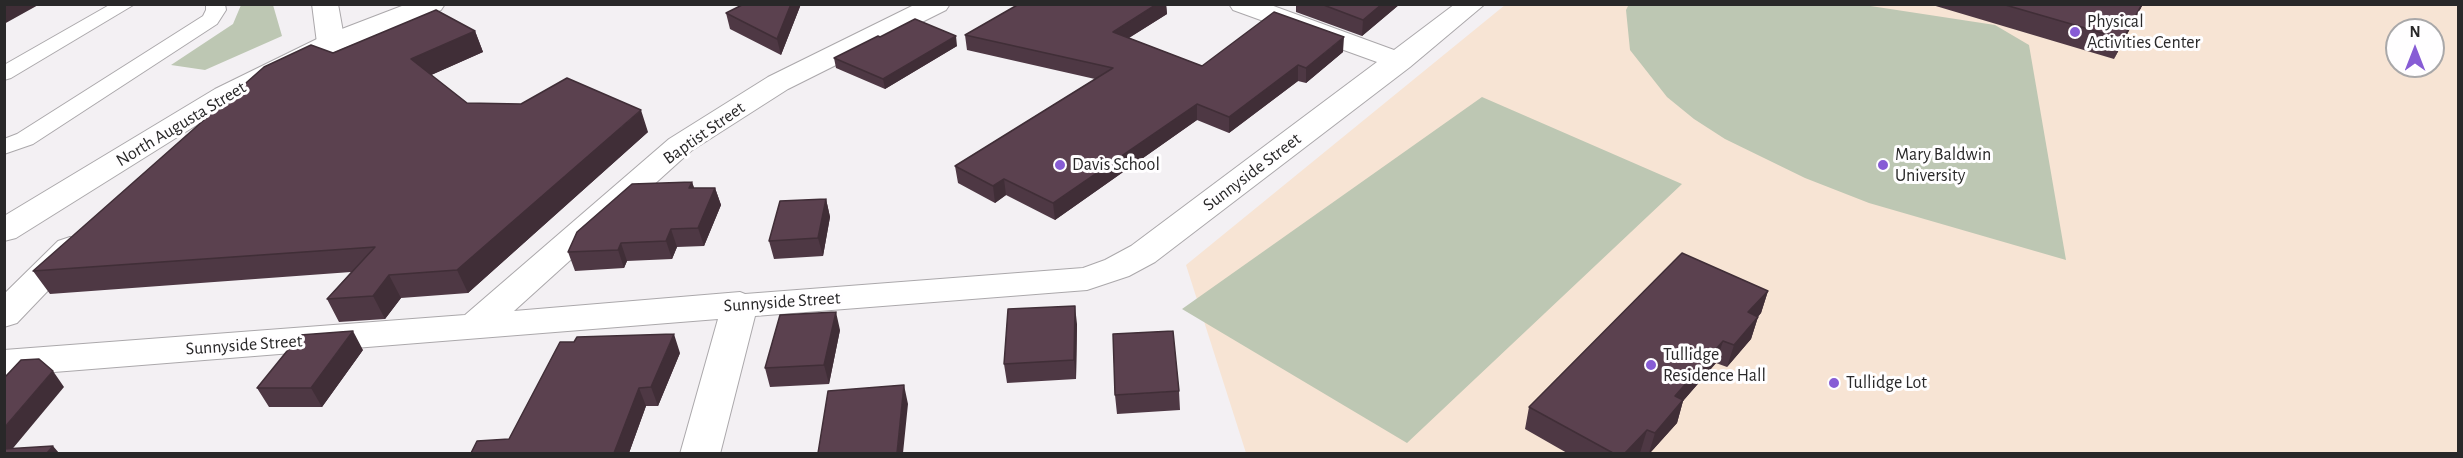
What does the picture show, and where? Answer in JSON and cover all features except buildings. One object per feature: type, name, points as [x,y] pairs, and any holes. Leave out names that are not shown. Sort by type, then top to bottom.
[{"type":"street","points":[[325,4],[332,43]]},
{"type":"street","name":"North Augusta Street","points":[[4,231],[225,95],[332,43],[432,4]]},
{"type":"street","name":"Baptist Street","points":[[473,328],[680,145],[778,83],[937,4]]},
{"type":"street","points":[[1242,4],[1400,61]]},
{"type":"street","name":"Sunnyside Street","points":[[4,363],[473,328],[740,304],[1061,282],[1102,274],[1143,254],[1400,61],[1472,4]]},
{"type":"street","points":[[132,187],[225,95]]},
{"type":"street","points":[[4,315],[89,229]]},
{"type":"street","points":[[700,453],[740,304]]},
{"type":"lane","points":[[4,74],[126,4]]},
{"type":"lane","points":[[4,147],[25,139],[210,20],[216,10],[214,4]]},
{"type":"shaded area","name":"Mary Baldwin University","points":[[1505,5],[2458,5],[2458,453],[1246,453],[1186,265]]},
{"type":"green space","points":[[1629,4],[1864,5],[1995,25],[2029,45],[2066,260],[1869,203],[1805,178],[1725,139],[1694,119],[1667,97],[1630,50],[1626,10]]},
{"type":"green space","points":[[241,5],[273,5],[282,36],[205,70],[171,65],[233,24]]},
{"type":"green space","points":[[1482,97],[1682,184],[1407,443],[1182,309]]},
{"type":"place","name":"Physical Activities Center","points":[[2075,32]]},
{"type":"place","name":"Davis School","points":[[1060,165]]},
{"type":"place","name":"Mary Baldwin University","points":[[1883,165]]},
{"type":"place","name":"Tullidge Residence Hall","points":[[1651,365]]},
{"type":"place","name":"Tullidge Lot","points":[[1834,383]]}]
